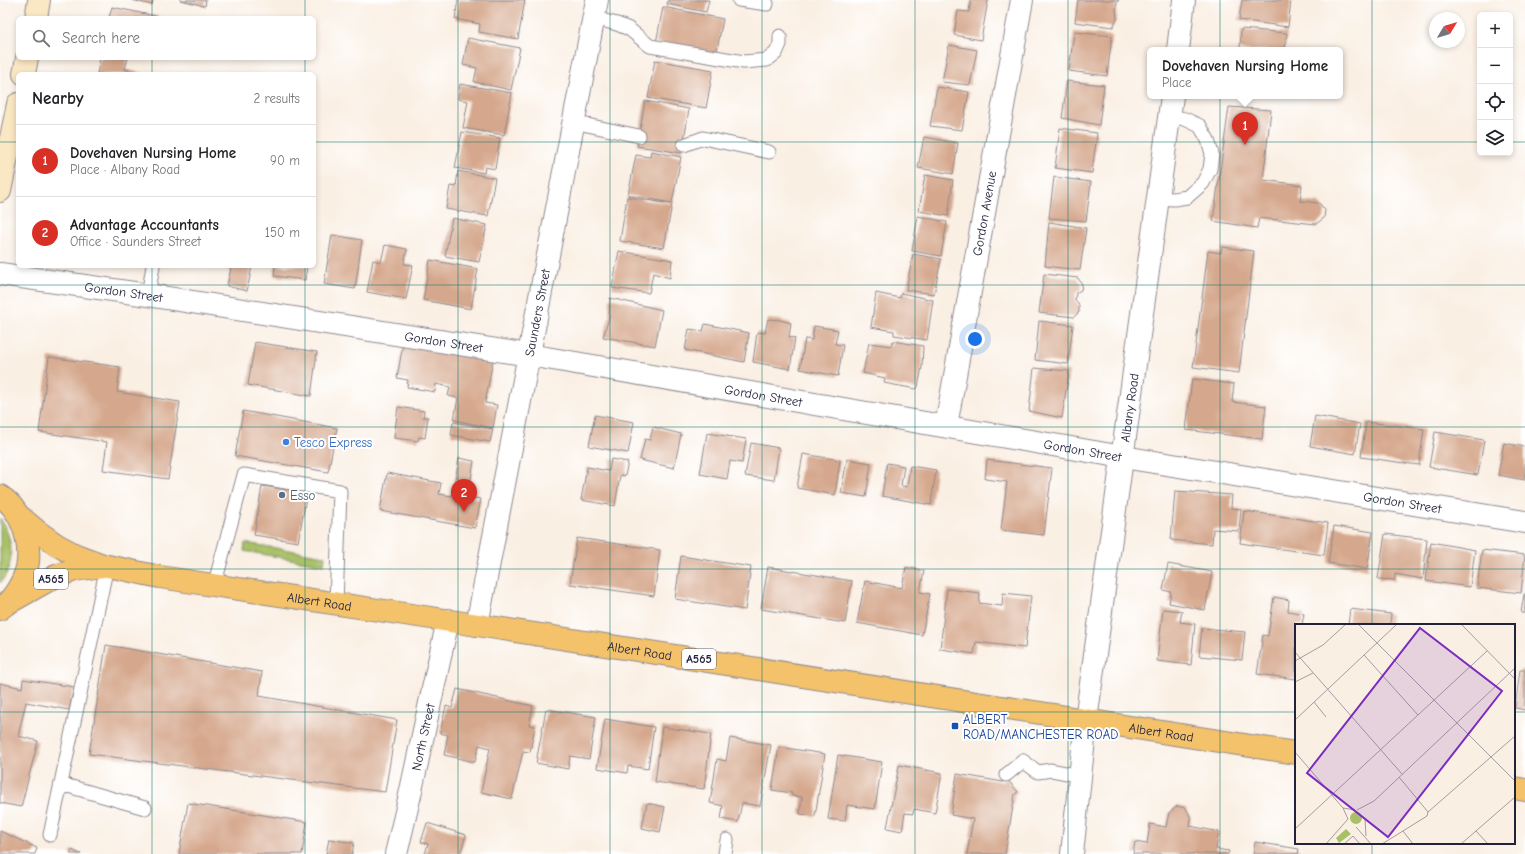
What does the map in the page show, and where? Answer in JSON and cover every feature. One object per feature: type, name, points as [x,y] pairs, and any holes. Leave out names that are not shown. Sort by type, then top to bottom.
[{"type":"highway","name":"A565","points":[[1,496],[18,515],[27,538],[28,563],[20,586],[2,608]]},
{"type":"highway","name":"Albert Road","points":[[18,515],[57,545],[76,555],[105,566],[160,577],[448,620],[1295,753]]},
{"type":"highway","name":"Albert Road","points":[[2,608],[56,576],[75,570],[105,566]]},
{"type":"highway","points":[[1515,788],[1525,790]]},
{"type":"main road","points":[[36,16],[39,0]]},
{"type":"main road","points":[[24,72],[27,60]]},
{"type":"main road","points":[[0,191],[16,114]]},
{"type":"street","name":"Gordon Avenue","points":[[946,426],[1022,0]]},
{"type":"street","points":[[1178,47],[1184,0]]},
{"type":"street","name":"Saunders Street","points":[[477,625],[595,9]]},
{"type":"street","name":"Albany Road","points":[[1072,854],[1086,720],[1170,106]]},
{"type":"street","name":"Gordon Street","points":[[0,274],[148,295],[529,355],[1123,457],[1525,522]]},
{"type":"street","name":"North Street","points":[[396,854],[448,620]]},
{"type":"lane","points":[[739,0],[767,4]]},
{"type":"lane","points":[[595,9],[617,24],[629,29],[650,46],[744,62],[767,60],[776,53],[780,44],[780,36]]},
{"type":"lane","points":[[1158,198],[1174,200],[1187,197],[1203,183],[1210,169],[1211,162],[1212,154],[1208,140],[1200,126],[1185,119],[1170,106]]},
{"type":"lane","points":[[573,122],[639,136]]},
{"type":"lane","points":[[684,145],[703,138],[769,152]]},
{"type":"lane","points":[[148,295],[153,268]]},
{"type":"lane","points":[[214,586],[244,475],[340,492],[336,604]]},
{"type":"lane","points":[[50,835],[105,566]]},
{"type":"lane","points":[[1006,775],[1023,762],[1038,772],[1051,770],[1081,776]]},
{"type":"lane","points":[[61,784],[145,808]]},
{"type":"lane","points":[[725,854],[727,840]]},
{"type":"green space","points":[[0,518],[8,534],[11,551],[9,568],[0,583]]},
{"type":"green space","points":[[245,543],[325,556],[324,565],[244,551]]},
{"type":"building","points":[[132,0],[153,0],[152,5]]},
{"type":"building","points":[[180,0],[206,0],[205,6]]},
{"type":"building","points":[[458,0],[525,0],[518,39],[479,32],[480,24],[455,19]]},
{"type":"building","points":[[668,0],[709,0],[706,12],[667,4]]},
{"type":"building","points":[[971,0],[988,0],[981,40],[954,35],[958,11],[969,12]]},
{"type":"building","points":[[1078,0],[1119,0],[1117,2],[1116,10],[1117,19],[1113,27],[1075,22]]},
{"type":"building","points":[[1242,0],[1291,0],[1288,27],[1239,20]]},
{"type":"building","points":[[112,7],[155,16],[110,16]]},
{"type":"building","points":[[663,7],[723,19],[716,55],[656,43]]},
{"type":"building","points":[[1241,29],[1287,33],[1285,47],[1240,47]]},
{"type":"building","points":[[1074,32],[1112,36],[1107,76],[1069,71]]},
{"type":"building","points":[[468,38],[520,48],[511,90],[474,82],[477,68],[463,65]]},
{"type":"building","points":[[949,45],[977,50],[970,85],[942,82]]},
{"type":"building","points":[[100,60],[127,60],[125,69],[137,72],[97,72]]},
{"type":"building","points":[[655,60],[713,70],[706,108],[648,98]]},
{"type":"building","points":[[1067,81],[1104,85],[1099,125],[1062,118]]},
{"type":"building","points":[[460,84],[512,93],[504,135],[463,128],[468,101],[458,99]]},
{"type":"building","points":[[937,87],[969,92],[962,130],[930,126]]},
{"type":"building","points":[[645,101],[689,109],[682,153],[637,146]]},
{"type":"building","points":[[1229,107],[1271,110],[1263,180],[1302,185],[1300,201],[1319,203],[1325,210],[1324,218],[1316,224],[1259,218],[1257,228],[1213,221]]},
{"type":"building","points":[[1060,128],[1097,133],[1092,173],[1055,168]]},
{"type":"building","points":[[462,132],[500,138],[495,169],[485,167],[484,173],[455,168]]},
{"type":"building","points":[[924,137],[958,143],[953,174],[918,168]]},
{"type":"building","points":[[651,151],[681,157],[672,203],[628,195],[636,155],[650,157]]},
{"type":"building","points":[[458,171],[495,178],[488,216],[446,209],[450,186],[456,187]]},
{"type":"building","points":[[925,175],[953,180],[948,216],[919,211]]},
{"type":"building","points":[[1054,177],[1091,182],[1086,221],[1049,218]]},
{"type":"building","points":[[627,197],[672,204],[664,248],[620,241]]},
{"type":"building","points":[[918,216],[947,222],[941,256],[912,251]]},
{"type":"building","points":[[452,218],[487,225],[479,262],[445,256]]},
{"type":"building","points":[[1049,222],[1086,228],[1080,270],[1045,266]]},
{"type":"building","points":[[332,235],[362,240],[355,289],[324,284]]},
{"type":"building","points":[[385,245],[407,249],[404,264],[413,265],[406,299],[367,292],[373,260],[381,262]]},
{"type":"building","points":[[1222,247],[1254,251],[1239,373],[1193,367],[1208,251],[1221,253]]},
{"type":"building","points":[[619,251],[672,260],[670,278],[653,273],[649,293],[612,288]]},
{"type":"building","points":[[913,254],[941,259],[934,294],[906,290]]},
{"type":"building","points":[[430,260],[478,269],[471,309],[423,300]]},
{"type":"building","points":[[231,268],[252,268],[247,291],[227,286]]},
{"type":"building","points":[[275,268],[307,268],[305,280],[274,276]]},
{"type":"building","points":[[1044,274],[1078,278],[1082,284],[1081,290],[1076,293],[1075,301],[1079,305],[1079,312],[1074,317],[1039,313]]},
{"type":"building","points":[[876,293],[900,298],[901,293],[933,300],[927,340],[894,335],[894,331],[871,327]]},
{"type":"building","points":[[610,298],[662,310],[655,346],[603,337],[609,318]]},
{"type":"building","points":[[768,319],[791,323],[789,337],[795,338],[790,369],[753,362],[757,332],[765,333]]},
{"type":"building","points":[[1039,321],[1073,325],[1068,364],[1035,360]]},
{"type":"building","points":[[705,324],[749,333],[744,362],[685,350],[689,329],[703,331]]},
{"type":"building","points":[[814,326],[838,330],[835,344],[843,345],[838,376],[800,369],[805,339],[812,340]]},
{"type":"building","points":[[893,341],[923,346],[922,367],[918,387],[916,389],[884,383],[885,378],[863,373],[869,343],[891,346]]},
{"type":"building","points":[[255,342],[317,352],[311,396],[248,385]]},
{"type":"building","points":[[403,344],[493,360],[485,403],[497,405],[493,428],[454,420],[458,398],[448,396],[450,387],[436,384],[435,392],[407,387],[408,380],[397,378]]},
{"type":"building","points":[[49,357],[120,367],[117,392],[180,402],[168,479],[103,470],[107,442],[39,432]]},
{"type":"building","points":[[1034,368],[1069,371],[1062,418],[1029,411]]},
{"type":"building","points":[[1192,379],[1234,384],[1232,402],[1266,406],[1262,439],[1186,430]]},
{"type":"building","points":[[398,407],[424,411],[423,417],[428,417],[425,438],[419,437],[418,441],[394,438]]},
{"type":"building","name":"Tesco Express","points":[[243,411],[337,428],[328,472],[235,456]]},
{"type":"building","points":[[595,415],[634,422],[628,453],[589,446]]},
{"type":"building","points":[[1315,416],[1360,424],[1355,454],[1310,446]]},
{"type":"building","points":[[453,422],[493,429],[490,442],[451,435]]},
{"type":"building","points":[[1366,422],[1424,429],[1419,465],[1361,457]]},
{"type":"building","points":[[653,427],[681,434],[674,468],[640,460],[645,439],[650,440]]},
{"type":"building","points":[[1435,432],[1484,440],[1478,475],[1429,467]]},
{"type":"building","points":[[707,433],[746,439],[742,463],[730,461],[727,479],[700,474]]},
{"type":"building","points":[[751,443],[779,448],[774,480],[745,476]]},
{"type":"building","points":[[1504,443],[1525,447],[1525,480],[1498,475]]},
{"type":"building","points":[[803,454],[840,460],[835,495],[797,488]]},
{"type":"building","points":[[459,458],[474,461],[468,497],[481,499],[475,528],[380,511],[387,473],[441,483],[439,494],[452,496]]},
{"type":"building","points":[[611,459],[628,462],[625,476],[620,475],[615,506],[581,500],[587,467],[609,471]]},
{"type":"building","points":[[847,459],[871,463],[866,497],[841,493]]},
{"type":"building","points":[[987,460],[1052,468],[1044,535],[1001,530],[1007,482],[985,479]]},
{"type":"building","points":[[887,463],[904,466],[901,486],[907,487],[910,466],[936,470],[931,505],[882,496]]},
{"type":"building","points":[[262,486],[307,493],[298,542],[254,535]]},
{"type":"building","points":[[1175,491],[1232,495],[1231,508],[1241,509],[1239,531],[1213,529],[1212,544],[1171,540]]},
{"type":"building","points":[[1244,511],[1328,523],[1324,555],[1240,543]]},
{"type":"building","points":[[1334,526],[1373,532],[1367,569],[1328,563]]},
{"type":"building","points":[[1385,534],[1427,539],[1423,579],[1395,574],[1395,580],[1378,579]]},
{"type":"building","points":[[577,538],[660,550],[654,596],[570,584]]},
{"type":"building","points":[[1431,542],[1475,550],[1470,587],[1426,581]]},
{"type":"building","points":[[1482,550],[1525,555],[1521,593],[1477,588]]},
{"type":"building","points":[[681,556],[751,567],[745,610],[675,599]]},
{"type":"building","points":[[1168,564],[1212,572],[1205,610],[1169,603],[1171,592],[1163,590]]},
{"type":"building","points":[[768,567],[852,581],[845,623],[761,609]]},
{"type":"building","points":[[906,567],[924,571],[920,592],[930,594],[922,635],[857,623],[865,581],[902,588]]},
{"type":"building","points":[[947,589],[980,593],[979,603],[1002,606],[1003,593],[1031,596],[1025,648],[976,642],[974,654],[940,649]]},
{"type":"building","points":[[1524,594],[1525,613],[1521,613]]},
{"type":"building","points":[[1274,597],[1289,600],[1288,611],[1304,614],[1302,624],[1295,624],[1295,679],[1257,674],[1263,635],[1268,636]]},
{"type":"building","points":[[1163,609],[1182,611],[1180,622],[1195,624],[1191,665],[1157,661]]},
{"type":"building","points":[[1350,609],[1391,614],[1390,624],[1348,624]]},
{"type":"building","points":[[1202,628],[1245,632],[1242,660],[1199,656]]},
{"type":"building","points":[[106,645],[262,672],[259,696],[397,720],[385,792],[89,754]]},
{"type":"building","points":[[1520,670],[1525,670],[1525,710],[1515,708]]},
{"type":"building","points":[[23,679],[74,687],[69,710],[26,702],[18,736],[38,741],[21,807],[0,803],[0,683],[22,688]]},
{"type":"building","points":[[457,689],[533,706],[529,725],[535,726],[530,752],[523,751],[512,799],[481,792],[490,748],[479,745],[475,762],[444,755],[448,735],[440,733],[446,706],[452,708]]},
{"type":"building","points":[[546,709],[596,717],[589,759],[570,756],[568,769],[536,763]]},
{"type":"building","points":[[605,719],[654,727],[648,769],[628,766],[627,773],[597,768]]},
{"type":"building","points":[[662,727],[711,734],[704,789],[655,782]]},
{"type":"building","points":[[730,738],[771,745],[760,806],[742,803],[738,822],[721,819],[723,806],[710,803],[717,759],[726,761]]},
{"type":"building","points":[[779,747],[825,754],[815,816],[800,814],[802,797],[792,796],[792,793],[772,790]]},
{"type":"building","points":[[838,755],[882,762],[875,809],[847,805],[845,821],[828,819]]},
{"type":"building","points":[[899,765],[942,773],[935,813],[914,809],[913,814],[905,813],[902,831],[887,828]]},
{"type":"building","points":[[957,774],[1003,782],[1007,779],[1018,792],[1015,794],[1005,854],[967,854],[973,819],[951,815]]},
{"type":"building","points":[[188,803],[307,822],[302,854],[179,854]]},
{"type":"building","points":[[647,803],[665,807],[660,832],[642,828]]},
{"type":"building","points":[[1177,806],[1186,808],[1191,818],[1190,826],[1219,832],[1216,849],[1229,851],[1228,854],[1133,854],[1135,842],[1147,844],[1150,824],[1166,827],[1169,813]]},
{"type":"building","points":[[427,823],[466,835],[460,854],[425,854],[428,844],[421,842]]},
{"type":"building","points":[[0,831],[37,848],[35,854],[0,854]]},
{"type":"building","points":[[329,839],[354,843],[352,854],[326,854]]},
{"type":"building","points":[[1255,842],[1299,849],[1298,854],[1253,854]]},
{"type":"building","points":[[72,850],[81,854],[70,854]]},
{"type":"place","name":"Dovehaven Nursing Home","points":[[1245,145]]},
{"type":"place","name":"Tesco Express","points":[[286,442]]},
{"type":"place","name":"Esso","points":[[282,495]]},
{"type":"place","name":"Advantage Accountants","points":[[464,512]]},
{"type":"place","name":"ALBERT ROAD/MANCHESTER ROAD","points":[[955,726]]}]
